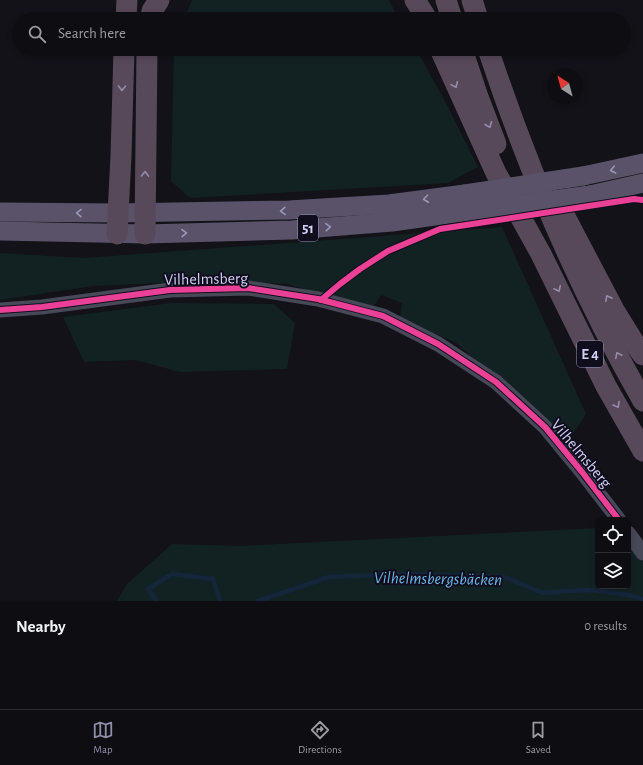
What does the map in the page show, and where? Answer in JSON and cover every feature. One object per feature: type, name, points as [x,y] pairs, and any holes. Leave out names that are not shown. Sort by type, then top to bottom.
[{"type":"highway","points":[[126,12],[127,0]]},
{"type":"highway","points":[[152,12],[159,0]]},
{"type":"highway","points":[[415,0],[422,12]]},
{"type":"highway","points":[[446,0],[450,12]]},
{"type":"highway","points":[[472,0],[476,12]]},
{"type":"highway","points":[[117,234],[124,56]]},
{"type":"highway","points":[[145,234],[144,213],[147,56]]},
{"type":"highway","points":[[443,56],[496,174],[541,254]]},
{"type":"highway","name":"E 4","points":[[464,56],[478,97],[541,254],[606,386],[643,451]]},
{"type":"highway","name":"E 4","points":[[490,56],[509,110],[563,244],[626,372],[643,402]]},
{"type":"highway","points":[[509,110],[614,310],[643,356]]},
{"type":"main road","name":"51","points":[[0,231],[145,234],[292,230],[392,222],[643,163]]},
{"type":"main road","name":"51","points":[[0,212],[144,213],[289,210],[389,204],[468,203],[590,195],[643,183]]},
{"type":"street","name":"Vilhelmsberg","points":[[0,310],[42,307],[170,290],[248,288],[318,300],[383,316],[438,344],[496,382],[545,427],[617,517]]},
{"type":"street","points":[[631,537],[643,553]]},
{"type":"shaded area","points":[[192,0],[389,0],[395,12],[187,12]]},
{"type":"shaded area","points":[[174,56],[420,56],[446,103],[478,167],[448,183],[190,198],[171,181]]},
{"type":"shaded area","points":[[502,227],[586,414],[570,439],[533,410],[455,342],[400,319],[402,303],[381,295],[372,309],[287,284],[206,281],[93,286],[0,300],[0,253],[84,258]]},
{"type":"shaded area","points":[[171,303],[274,304],[295,323],[287,369],[180,372],[135,360],[84,362],[63,317]]},
{"type":"shaded area","points":[[595,528],[595,589],[631,589],[631,550],[643,558],[643,601],[117,601],[127,584],[172,544],[240,546]]},
{"type":"waterway","name":"Vilhelmsbergsbäcken","points":[[157,601],[148,589],[172,574],[213,579],[220,601]]},
{"type":"waterway","name":"Vilhelmsbergsbäcken","points":[[258,601],[329,577],[409,574],[504,577],[543,593],[591,590],[629,595],[643,599]]},
{"type":"cycle path","points":[[321,300],[360,269],[388,251],[440,229],[634,199],[643,200]]},
{"type":"cycle path","points":[[0,310],[42,307],[170,290],[248,288],[318,299],[383,316],[438,344],[496,382],[545,427],[617,517]]}]
